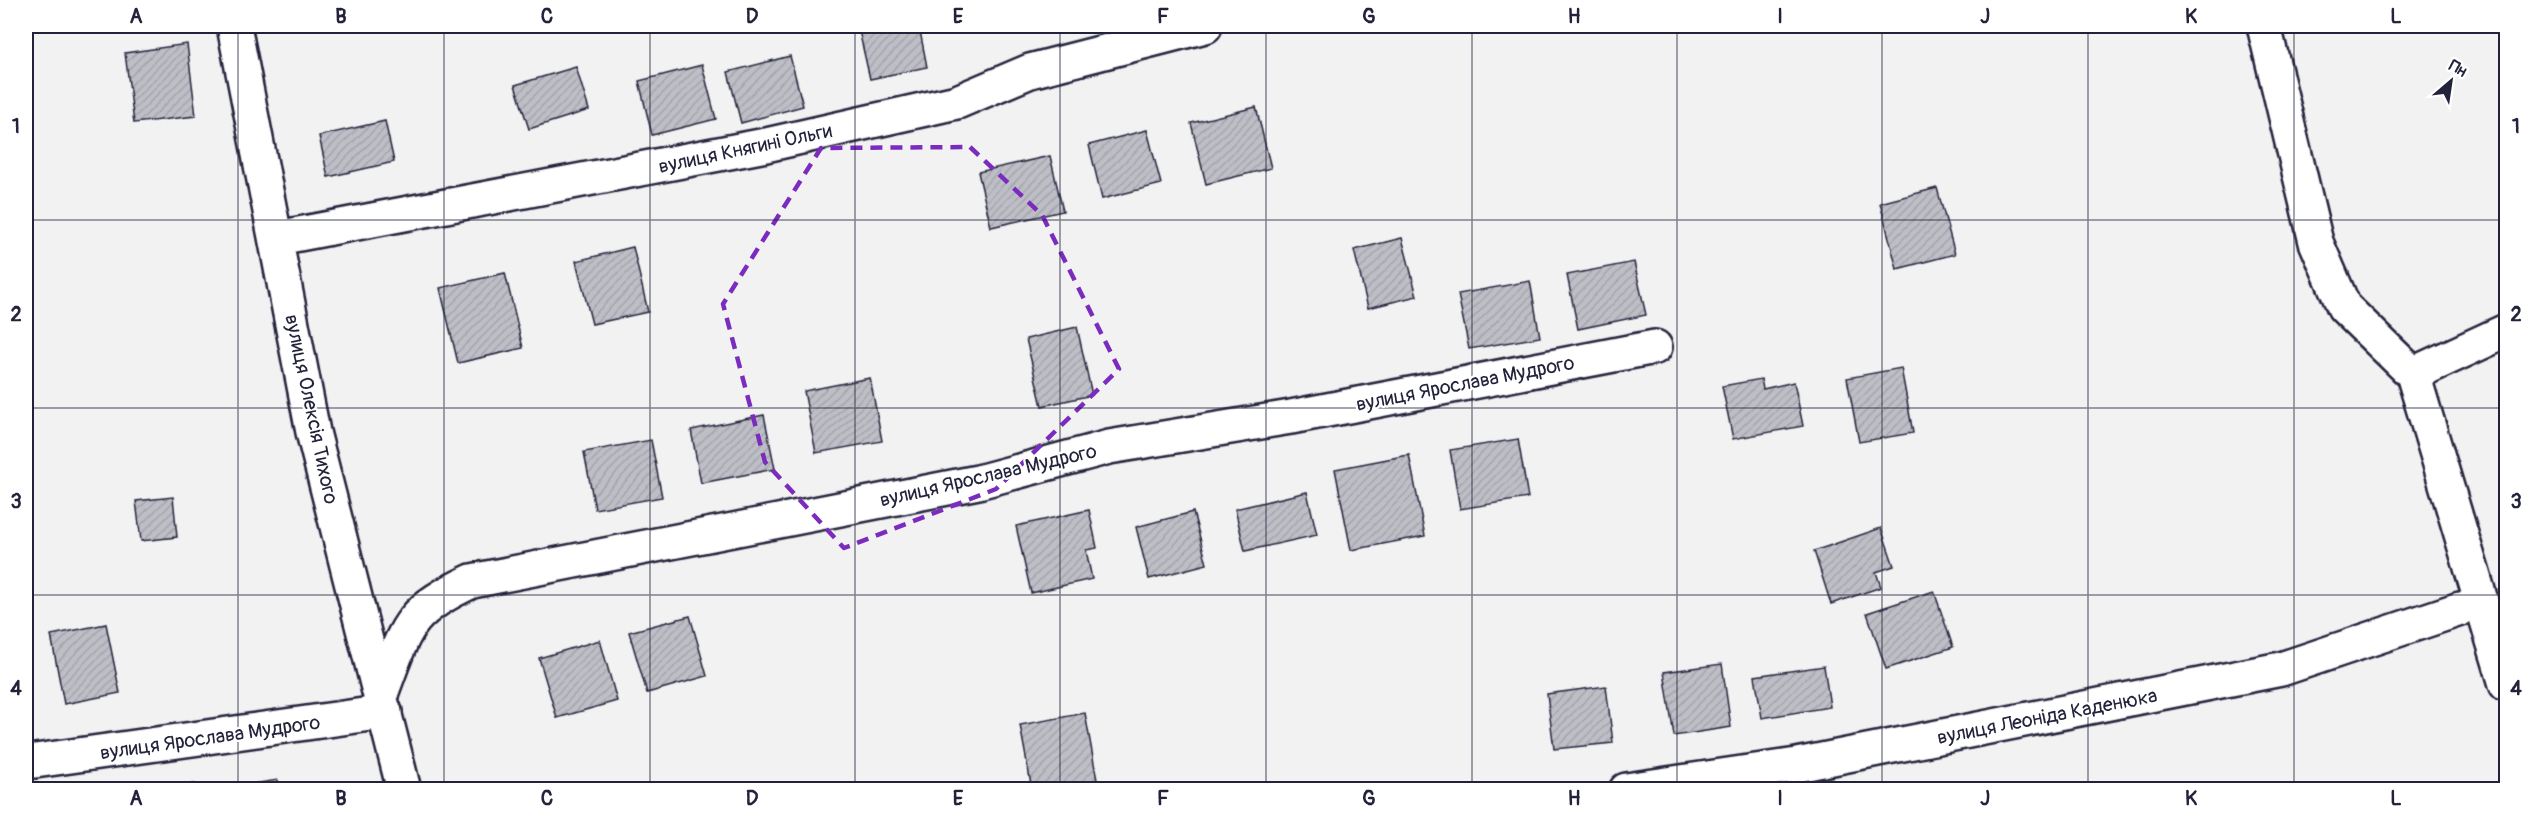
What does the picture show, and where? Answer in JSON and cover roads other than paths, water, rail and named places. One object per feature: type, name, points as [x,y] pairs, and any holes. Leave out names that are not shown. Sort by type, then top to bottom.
[{"type":"street","name":"вулиця Олексія Тихого","points":[[234,26],[278,238],[313,432],[404,789]]},
{"type":"street","name":"вулиця Княгині Ольги","points":[[278,238],[766,145],[957,102],[1030,71],[1205,26]]},
{"type":"street","points":[[2264,26],[2316,242],[2344,307],[2413,374],[2506,684]]},
{"type":"street","points":[[2413,374],[2506,331]]},
{"type":"street","name":"вулиця Ярослава Мудрого","points":[[35,761],[383,703],[404,633],[417,613],[439,596],[472,581],[978,482],[1108,447],[1291,417],[1654,347]]},
{"type":"street","name":"вулиця Леоніда Каденюка","points":[[1626,789],[1797,765],[2281,669],[2460,609]]}]
